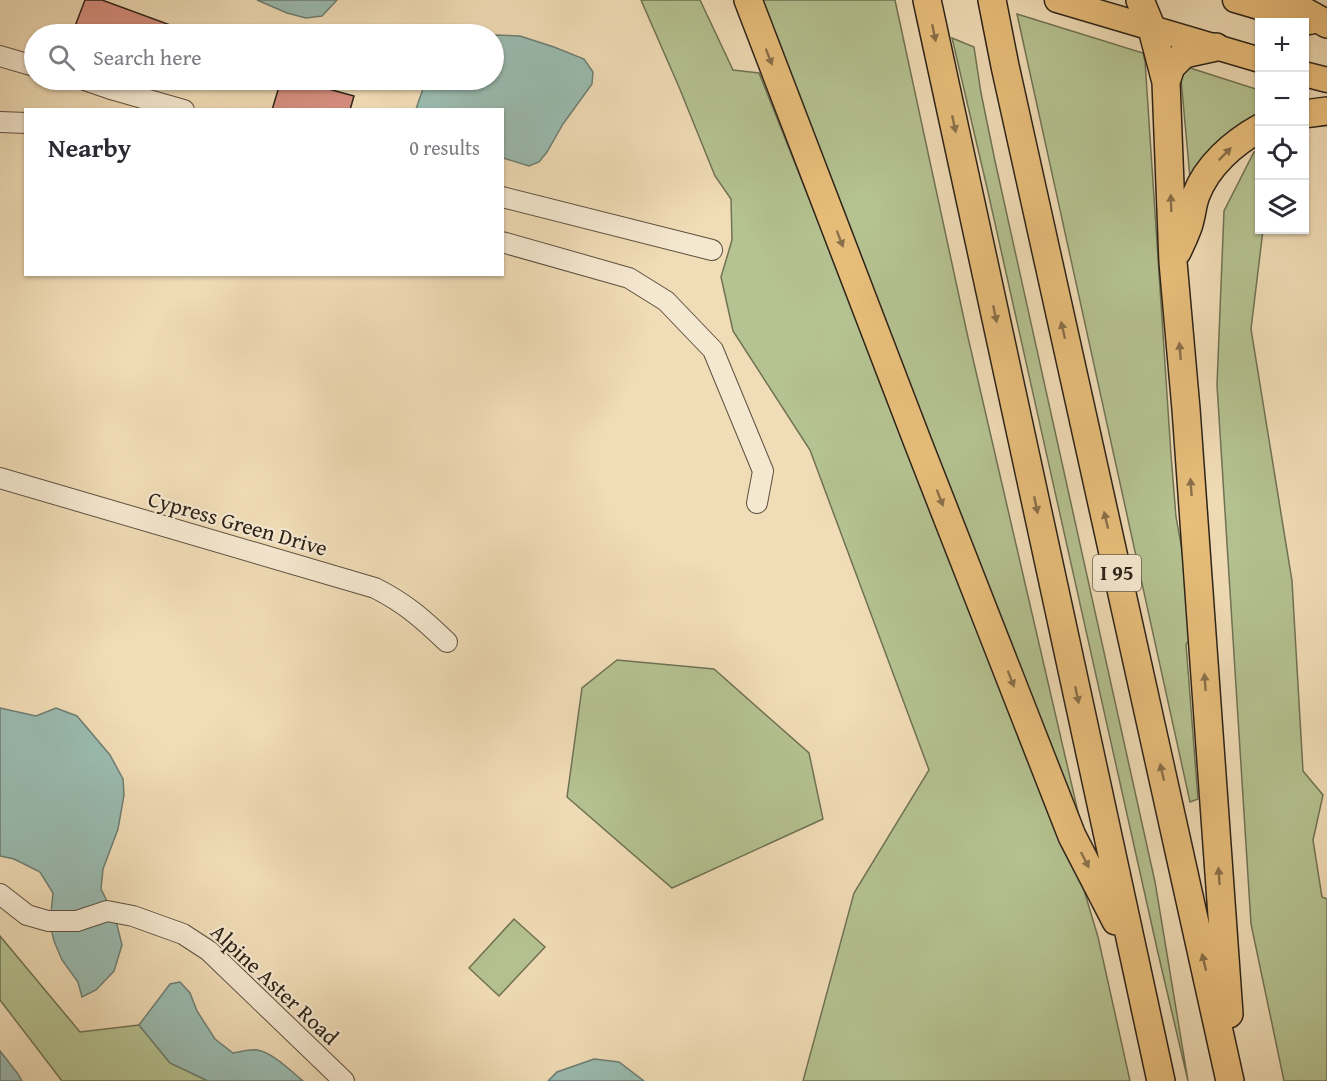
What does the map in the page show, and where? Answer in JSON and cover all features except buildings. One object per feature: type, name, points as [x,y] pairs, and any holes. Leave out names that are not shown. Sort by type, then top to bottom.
[{"type":"highway","points":[[927,0],[1161,1081]]},
{"type":"highway","name":"I 95","points":[[992,0],[1232,1081]]},
{"type":"highway","points":[[1140,0],[1152,29],[1166,82],[1173,262],[1186,409],[1232,1081]]},
{"type":"highway","points":[[1284,0],[1327,26]]},
{"type":"highway","points":[[748,1],[1072,836],[1132,951]]},
{"type":"highway","points":[[1166,82],[1171,67],[1184,54],[1216,47]]},
{"type":"highway","points":[[1309,113],[1327,111]]},
{"type":"highway","points":[[1173,262],[1189,226],[1196,195],[1204,179],[1222,156],[1255,131]]},
{"type":"main road","points":[[1057,0],[1255,59]]},
{"type":"main road","points":[[1235,0],[1327,26]]},
{"type":"main road","points":[[1309,75],[1327,80]]},
{"type":"street","points":[[0,56],[24,63]]},
{"type":"street","points":[[114,90],[177,108]]},
{"type":"street","points":[[0,122],[24,123]]},
{"type":"street","points":[[504,198],[712,250]]},
{"type":"street","points":[[504,243],[629,278],[666,301],[713,350],[763,471],[757,503]]},
{"type":"street","name":"Cypress Green Drive","points":[[0,478],[375,588],[418,614],[447,642]]},
{"type":"street","name":"Alpine Aster Road","points":[[0,894],[27,915],[48,921],[76,921],[107,911],[133,916],[183,934],[209,951],[344,1081]]},
{"type":"green space","points":[[641,0],[700,0],[733,70],[759,73],[1072,850],[1098,937],[1130,1081],[803,1081],[854,893],[929,770],[810,450],[733,331],[721,277],[732,240],[731,199],[715,176]]},
{"type":"green space","points":[[760,0],[895,0],[967,333],[1088,855]]},
{"type":"green space","points":[[1017,14],[1143,53],[1145,61],[1176,517],[1193,637],[1186,644],[1198,799],[1190,802]]},
{"type":"green space","points":[[952,38],[974,47],[995,161],[1155,882],[1188,1081],[988,192]]},
{"type":"green space","points":[[1187,67],[1255,89],[1255,119],[1190,178],[1181,79],[1182,72]]},
{"type":"green space","points":[[1254,152],[1255,234],[1263,234],[1251,329],[1292,581],[1303,771],[1323,795],[1313,840],[1322,897],[1327,899],[1327,1081],[1284,1081],[1251,924],[1217,385],[1224,211]]},
{"type":"green space","points":[[617,660],[714,669],[809,753],[823,819],[672,888],[567,797],[582,688]]},
{"type":"green space","points":[[514,919],[545,947],[499,996],[469,968]]},
{"type":"green space","points":[[0,936],[80,1032],[139,1025],[170,1063],[208,1081],[62,1081],[0,1000]]},
{"type":"water","points":[[257,0],[337,0],[322,16],[306,18],[287,13]]},
{"type":"water","points":[[504,35],[520,36],[584,59],[593,72],[592,84],[563,124],[547,152],[539,162],[529,166],[504,158],[504,108],[416,108],[423,90],[504,90]]},
{"type":"water","points":[[0,708],[36,716],[56,708],[77,716],[110,755],[123,779],[124,795],[118,829],[103,869],[101,889],[115,917],[122,945],[114,971],[96,990],[82,997],[78,982],[62,960],[54,941],[50,924],[53,893],[40,872],[14,859],[0,856]]},
{"type":"water","points":[[180,982],[190,993],[197,1011],[215,1039],[233,1053],[248,1050],[263,1051],[281,1062],[303,1081],[208,1081],[170,1063],[139,1025],[170,984]]},
{"type":"water","points":[[0,1051],[18,1074],[22,1081],[0,1081]]},
{"type":"water","points":[[594,1059],[619,1062],[644,1081],[548,1081],[557,1072]]}]
